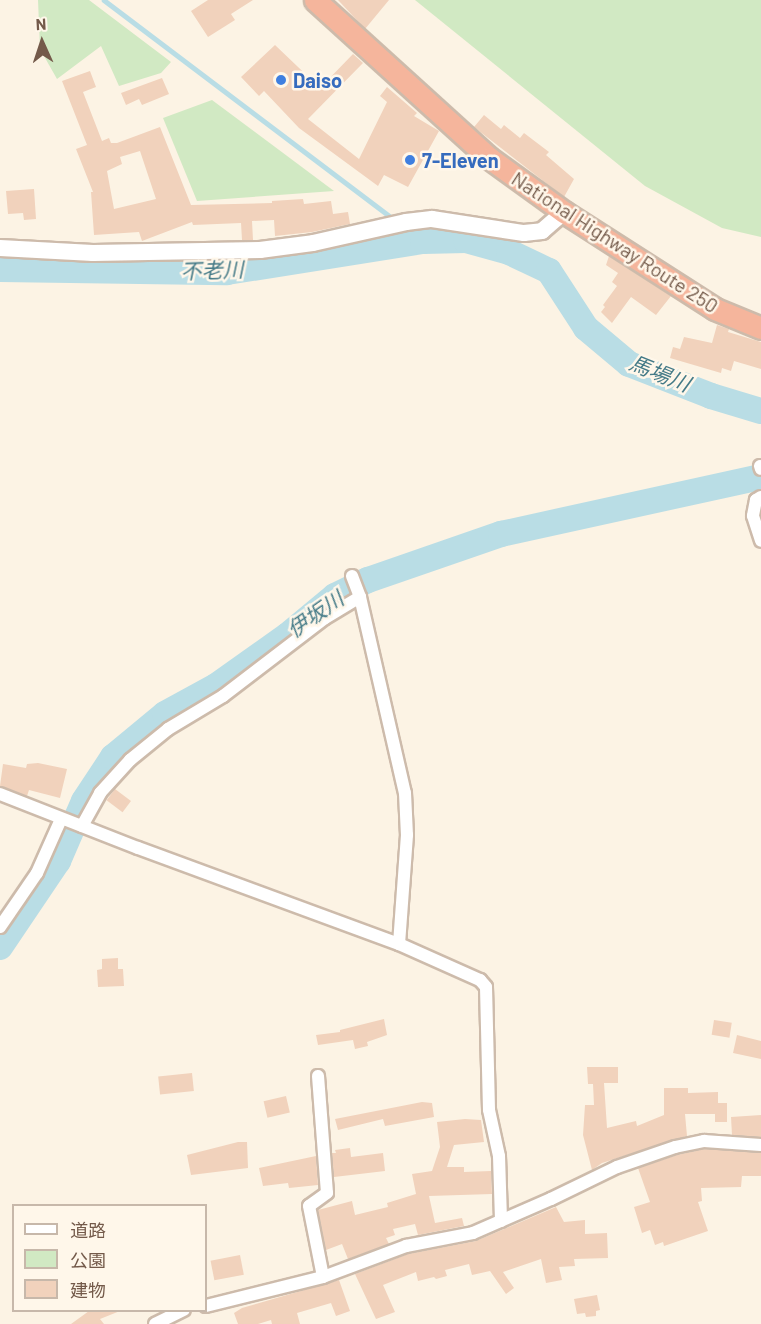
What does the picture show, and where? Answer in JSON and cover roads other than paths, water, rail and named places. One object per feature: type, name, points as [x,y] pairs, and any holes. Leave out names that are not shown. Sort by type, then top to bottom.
[{"type":"highway","name":"National Highway Route 250","points":[[315,0],[489,158],[564,212],[715,309],[761,328]]},
{"type":"main road","points":[[0,248],[18,251],[93,253],[260,250],[312,243],[405,222],[432,219],[524,233],[543,231],[564,212]]},
{"type":"street","points":[[761,497],[756,500],[753,516],[761,541]]},
{"type":"street","points":[[352,578],[360,595],[405,793],[407,835],[399,944]]},
{"type":"street","points":[[0,927],[72,822],[130,760],[168,729],[223,696],[325,618],[360,595]]},
{"type":"street","points":[[0,794],[399,944],[480,980],[486,987],[489,1110],[499,1156],[501,1221]]},
{"type":"street","points":[[318,1076],[327,1193],[309,1206],[323,1277]]},
{"type":"street","points":[[207,1306],[323,1277],[406,1246],[473,1233],[617,1167],[675,1147],[704,1141],[761,1145]]},
{"type":"street","points":[[155,1324],[182,1312]]},
{"type":"waterway","points":[[104,0],[394,219]]},
{"type":"waterway","points":[[405,228],[423,241]]},
{"type":"waterway","name":"不老川","points":[[0,269],[227,272],[423,241],[466,240],[509,252],[549,271],[586,328],[629,364],[711,396],[761,411]]},
{"type":"waterway","name":"伊坂川","points":[[0,947],[58,861],[84,801],[113,757],[165,714],[216,686],[288,635],[335,596],[368,580],[501,534],[761,477]]},
{"type":"place","name":"Daiso","points":[[281,80]]},
{"type":"place","name":"7-Eleven","points":[[410,160]]},
{"type":"water label","name":"馬場川","points":[[660,373]]}]
